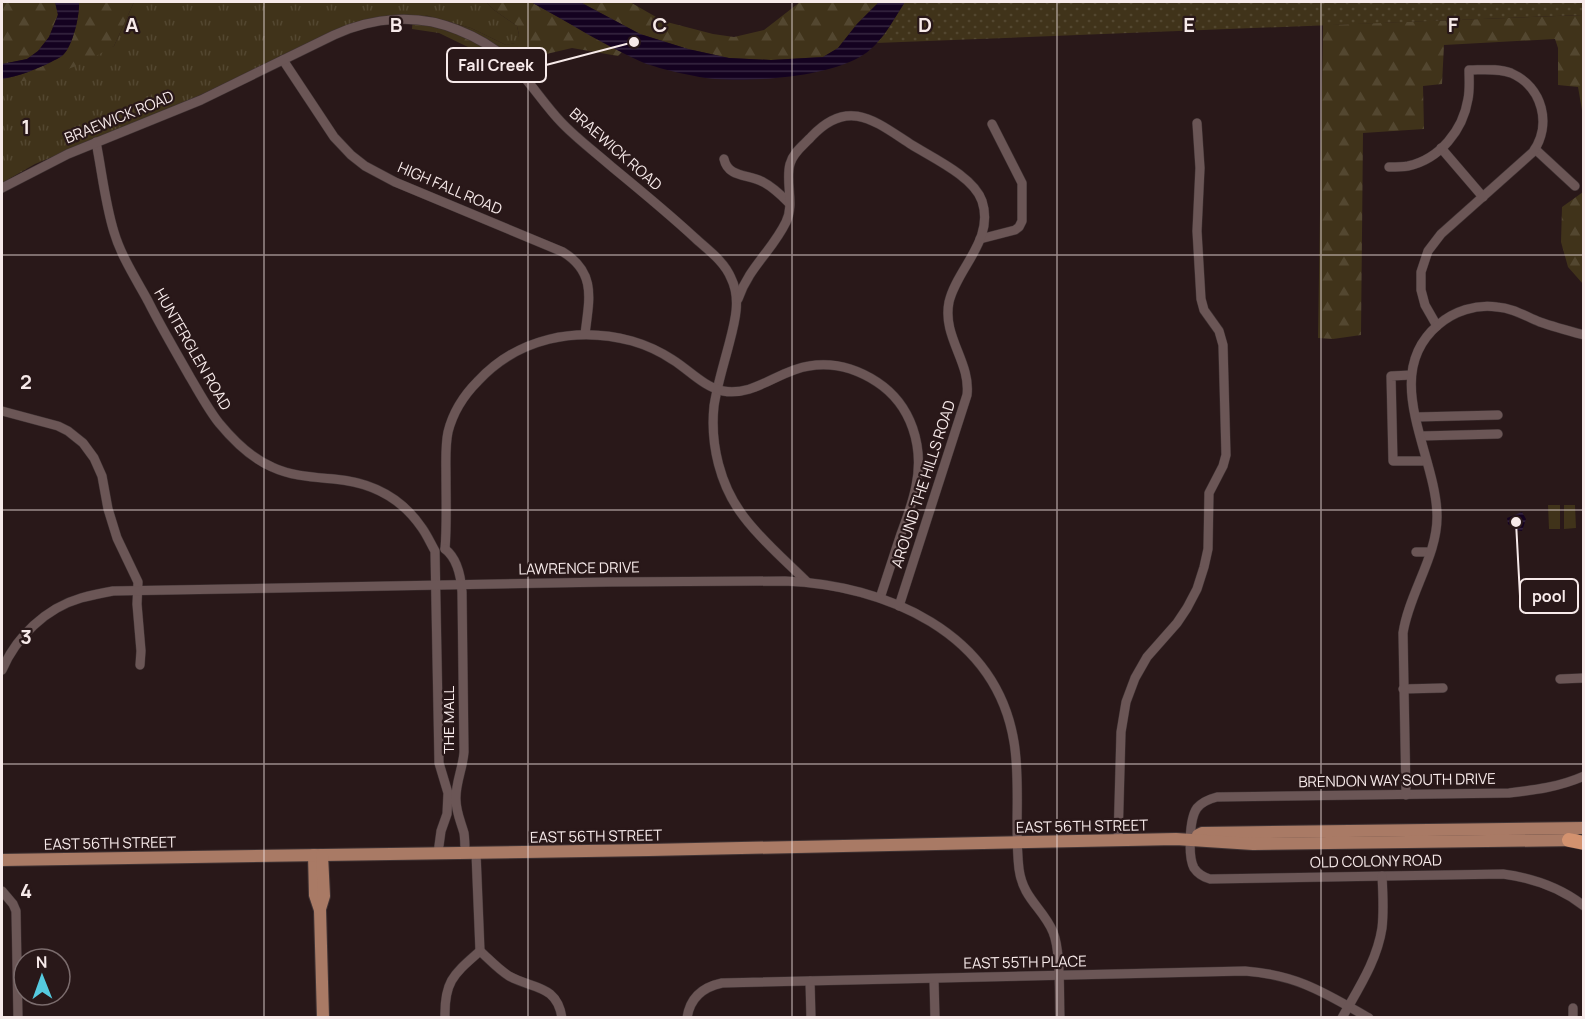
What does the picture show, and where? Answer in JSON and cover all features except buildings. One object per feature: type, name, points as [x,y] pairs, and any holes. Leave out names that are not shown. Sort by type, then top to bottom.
[{"type":"highway","points":[[1569,840],[1584,841]]},
{"type":"main road","name":"EAST 56TH STREET","points":[[1191,839],[1202,833],[1584,828]]},
{"type":"main road","name":"EAST 56TH STREET","points":[[2,860],[1191,839],[1253,844],[1569,840]]},
{"type":"main road","points":[[318,855],[324,896],[320,910],[323,1017]]},
{"type":"street","name":"BRAEWICK ROAD","points":[[2,188],[57,159],[184,107],[345,30],[384,20],[414,19],[455,28],[480,40],[515,66],[560,122],[678,222],[721,262],[731,277],[738,302],[717,388],[714,410],[714,440],[720,470],[738,508],[751,526],[807,582]]},
{"type":"street","name":"HIGH FALL ROAD","points":[[283,60],[334,137],[351,155],[366,166],[389,180],[563,252],[575,261],[584,273],[588,284],[585,334]]},
{"type":"street","points":[[1389,167],[1405,167],[1420,162],[1441,148],[1454,134],[1462,118],[1469,94],[1469,70],[1506,72],[1524,81],[1533,90],[1540,103],[1543,118],[1541,136],[1535,149],[1437,239],[1425,257],[1421,275],[1421,293],[1427,311],[1437,326]]},
{"type":"street","name":"AROUND THE HILLS ROAD","points":[[738,302],[748,276],[771,246],[789,215],[789,168],[794,155],[827,122],[841,116],[860,116],[884,127],[970,182],[978,192],[984,207],[984,222],[980,239],[952,292],[948,314],[950,332],[967,381],[967,395],[899,606]]},
{"type":"street","points":[[980,239],[1015,230],[1022,221],[1022,180],[992,123]]},
{"type":"street","points":[[1118,842],[1121,732],[1126,702],[1135,678],[1147,657],[1186,611],[1197,589],[1207,555],[1209,493],[1226,455],[1223,342],[1218,328],[1205,313],[1201,299],[1197,231],[1200,168],[1197,123]]},
{"type":"street","name":"HUNTERGLEN ROAD","points":[[96,142],[111,223],[120,248],[164,333],[220,423],[251,454],[277,469],[296,475],[357,482],[386,493],[403,506],[440,550],[436,586]]},
{"type":"street","points":[[1441,148],[1483,197]]},
{"type":"street","points":[[1535,149],[1575,186]]},
{"type":"street","points":[[724,159],[730,170],[763,182],[789,203]]},
{"type":"street","points":[[1406,795],[1402,640],[1404,624],[1436,532],[1437,513],[1411,395],[1414,359],[1426,337],[1437,326],[1452,315],[1477,307],[1507,308],[1553,327],[1584,335]]},
{"type":"street","points":[[440,550],[446,532],[446,444],[450,425],[461,402],[485,374],[516,352],[546,339],[585,334],[616,338],[648,347],[673,359],[709,385],[730,392],[747,390],[793,370],[825,364],[863,374],[881,384],[896,398],[907,413],[915,433],[918,473],[914,497],[880,598]]},
{"type":"street","points":[[1411,375],[1391,376],[1393,461],[1426,461]]},
{"type":"street","points":[[2,411],[57,426],[76,437],[89,450],[100,471],[112,524],[137,579],[140,665]]},
{"type":"street","points":[[1416,417],[1498,414]]},
{"type":"street","points":[[1420,436],[1498,434]]},
{"type":"street","name":"THE MALL","points":[[438,853],[441,831],[463,765],[464,752],[462,586],[456,564],[449,553],[440,550]]},
{"type":"street","points":[[1416,552],[1430,552]]},
{"type":"street","name":"LAWRENCE DRIVE","points":[[2,670],[9,655],[35,624],[74,600],[113,591],[703,581],[807,582],[844,588],[880,598],[933,623],[958,641],[981,665],[998,694],[1009,722],[1015,749],[1019,869],[1023,888],[1055,935],[1059,1017]]},
{"type":"street","name":"THE MALL","points":[[436,586],[439,763],[470,853],[480,951]]},
{"type":"street","points":[[1560,679],[1584,678]]},
{"type":"street","points":[[1403,689],[1443,688]]},
{"type":"street","name":"BRENDON WAY SOUTH DRIVE","points":[[1209,799],[1217,797],[1525,792],[1563,784],[1584,776]]},
{"type":"street","name":"OLD COLONY ROAD","points":[[1209,799],[1198,806],[1194,814],[1191,839],[1193,866],[1198,873],[1210,879],[1493,874],[1539,881],[1552,886],[1584,906]]},
{"type":"street","points":[[447,814],[458,814]]},
{"type":"street","points":[[1342,1017],[1372,962],[1380,940],[1383,915],[1382,876]]},
{"type":"street","points":[[2,891],[13,904],[17,914],[18,1017]]},
{"type":"street","points":[[446,1017],[445,1002],[449,984],[458,971],[480,951],[508,975],[549,993],[557,1002],[562,1017]]},
{"type":"street","name":"EAST 55TH PLACE","points":[[687,1017],[690,1006],[698,994],[708,987],[722,983],[1058,977],[1236,971],[1281,976],[1307,984],[1369,1017]]},
{"type":"street","points":[[934,979],[935,1017]]},
{"type":"street","points":[[810,981],[811,1017]]},
{"type":"green space","points":[[2,2],[55,2],[58,14],[49,37],[38,51],[27,59],[2,64]]},
{"type":"green space","points":[[79,2],[134,2],[114,46],[81,64],[45,78],[2,84],[2,79],[33,70],[67,51],[75,30]]},
{"type":"green space","points":[[134,2],[486,2],[517,26],[519,35],[516,43],[506,45],[471,28],[425,15],[360,21],[168,110],[35,164],[2,183],[2,84],[114,46]]},
{"type":"green space","points":[[486,2],[531,2],[622,52],[618,56],[572,48],[521,60],[470,48],[439,33],[412,29],[413,15],[425,15],[471,28],[506,45],[515,43],[519,35],[517,26]]},
{"type":"green space","points":[[580,2],[630,2],[663,21],[734,37],[764,30],[800,2],[879,2],[838,48],[823,57],[771,60],[729,58],[688,49],[640,34]]},
{"type":"green space","points":[[905,2],[1583,2],[1583,15],[876,43],[884,35]]},
{"type":"green space","points":[[1583,15],[1583,116],[1578,87],[1558,85],[1558,48],[1555,39],[1444,45],[1442,84],[1423,86],[1424,129],[1363,133],[1361,335],[1333,339],[1318,338],[1323,25]]},
{"type":"green space","points":[[1583,192],[1583,284],[1568,267],[1561,242],[1562,207]]},
{"type":"green space","points":[[1548,505],[1560,505],[1560,529],[1549,529]]},
{"type":"green space","points":[[1564,505],[1575,505],[1576,528],[1564,529]]},
{"type":"shaded area","points":[[55,2],[79,2],[75,30],[67,51],[39,68],[2,79],[2,64],[27,59],[38,51],[49,37],[58,15]]},
{"type":"shaded area","points":[[531,2],[580,2],[640,34],[688,49],[729,58],[771,60],[823,57],[838,48],[879,2],[905,2],[876,44],[863,55],[849,62],[812,73],[770,79],[731,80],[690,75],[644,63],[601,42]]},
{"type":"shaded area","points":[[1522,512],[1526,519],[1522,531],[1508,524],[1507,518]]},
{"type":"place","name":"Fall Creek","points":[[634,42]]},
{"type":"place","name":"pool","points":[[1516,522]]}]
